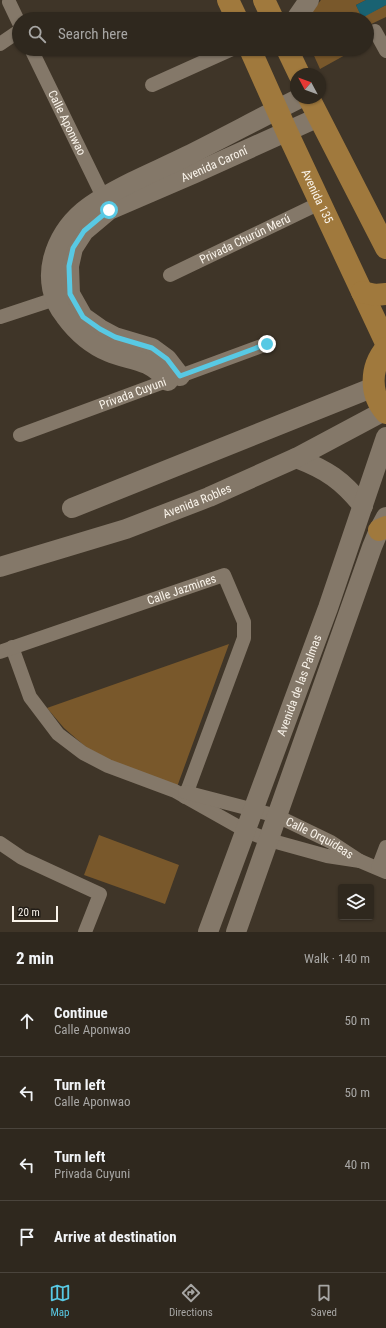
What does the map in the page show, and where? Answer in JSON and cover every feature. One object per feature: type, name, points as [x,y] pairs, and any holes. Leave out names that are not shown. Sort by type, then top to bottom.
[{"type":"main road","points":[[228,0],[234,12]]},
{"type":"main road","points":[[264,0],[270,12]]},
{"type":"main road","name":"Avenida 135","points":[[253,56],[386,343]]},
{"type":"main road","points":[[290,56],[295,68]]},
{"type":"main road","points":[[313,104],[386,248]]},
{"type":"main road","points":[[362,292],[375,295],[386,294]]},
{"type":"main road","points":[[385,412],[378,402],[373,377],[376,362],[386,348]]},
{"type":"street","points":[[300,12],[308,0]]},
{"type":"street","points":[[9,2],[14,12]]},
{"type":"street","points":[[375,31],[386,51]]},
{"type":"street","points":[[0,44],[12,36]]},
{"type":"street","name":"Calle Aponwao","points":[[34,56],[106,203]]},
{"type":"street","points":[[152,85],[216,56]]},
{"type":"street","name":"Avenida Caroní","points":[[106,203],[187,156],[290,103]]},
{"type":"street","name":"Avenida Caroní","points":[[106,203],[287,132],[319,117]]},
{"type":"street","points":[[106,203],[83,211],[68,227],[56,247],[50,268],[51,283],[62,297],[64,316],[76,330],[91,342],[109,352],[147,364],[174,378]]},
{"type":"street","name":"Privada Churún Merú","points":[[170,275],[320,203]]},
{"type":"street","points":[[0,317],[62,297]]},
{"type":"street","name":"Privada Cuyuni","points":[[20,435],[267,344]]},
{"type":"street","points":[[72,508],[374,387]]},
{"type":"street","name":"Avenida Robles","points":[[0,567],[126,529],[209,497],[296,458],[385,412]]},
{"type":"street","name":"Avenida de las Palmas","points":[[208,932],[352,540],[386,437]]},
{"type":"street","points":[[296,458],[316,465],[334,476],[350,490],[363,506]]},
{"type":"street","points":[[352,540],[381,530]]},
{"type":"street","name":"Avenida de las Palmas","points":[[236,932],[360,581],[381,530]]},
{"type":"street","name":"Calle Jazmines","points":[[182,793],[244,638],[244,622],[224,575],[6,650],[30,696],[58,734],[83,753],[108,766],[182,793],[254,809]]},
{"type":"street","points":[[339,575],[360,581]]},
{"type":"street","name":"Calle Jazmines","points":[[182,793],[246,831]]},
{"type":"street","name":"Calle Orquideas","points":[[254,809],[277,816],[331,842],[360,861],[382,870]]},
{"type":"street","name":"Calle Orquideas","points":[[246,831],[269,840],[327,856],[360,861]]},
{"type":"street","points":[[0,843],[22,858],[100,894],[85,932]]},
{"type":"street","points":[[382,870],[386,847]]},
{"type":"shaded area","points":[[321,0],[366,0],[356,5],[360,12],[312,12]]},
{"type":"shaded area","points":[[386,5],[386,17],[374,23],[374,12],[372,12]]},
{"type":"shaded area","points":[[314,56],[343,56],[320,68]]},
{"type":"shaded area","points":[[229,644],[177,787],[112,761],[87,748],[64,728],[47,708]]},
{"type":"shaded area","points":[[99,835],[179,865],[165,904],[84,875]]},
{"type":"water","points":[[366,0],[386,0],[386,5],[373,12],[359,12],[356,5]]},
{"type":"route","points":[[109,210],[96,219],[84,231],[73,248],[69,266],[70,294],[83,317],[115,337],[152,348],[167,359],[180,376],[267,344]]}]
